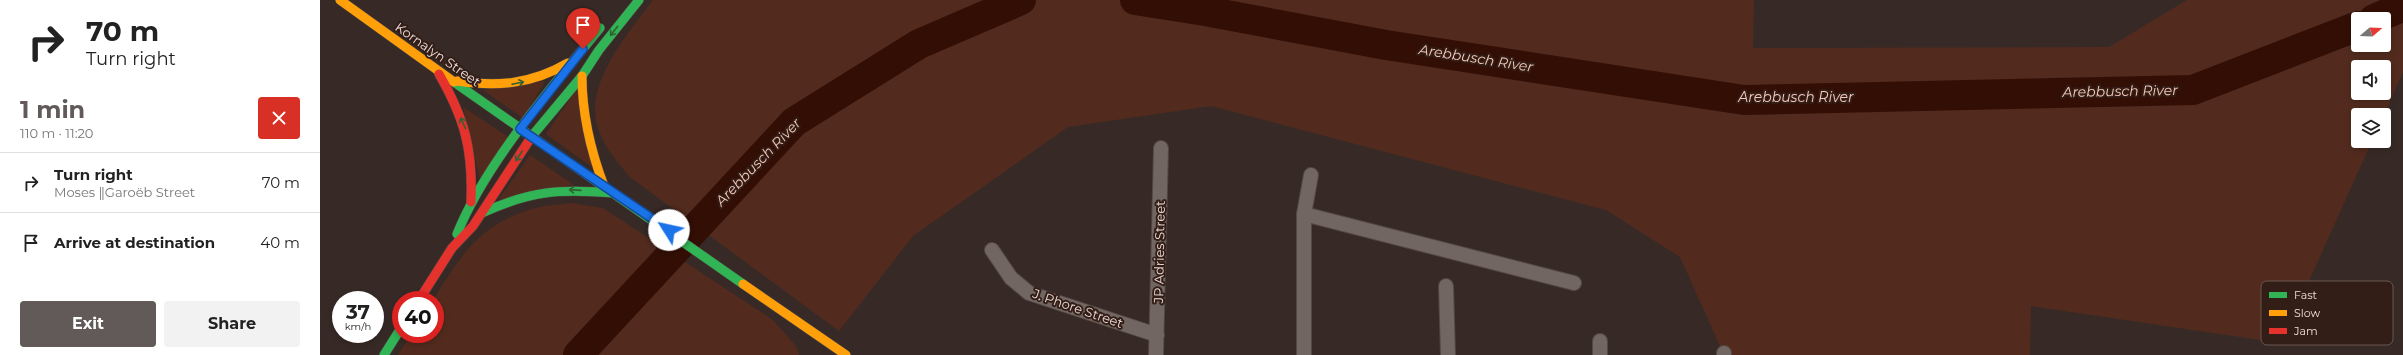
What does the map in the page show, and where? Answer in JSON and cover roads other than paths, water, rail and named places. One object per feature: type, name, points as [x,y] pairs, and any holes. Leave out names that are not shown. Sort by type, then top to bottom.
[{"type":"main road","name":"Kornalyn Street","points":[[340,0],[520,129],[656,221],[846,355]]},
{"type":"main road","points":[[425,291],[452,248],[482,214],[532,136],[582,76],[638,0]]},
{"type":"main road","points":[[452,248],[463,217],[471,202],[520,129],[607,18]]},
{"type":"main road","points":[[452,80],[485,86],[519,83],[553,72],[576,57]]},
{"type":"main road","points":[[435,68],[450,93],[469,135],[473,158],[471,202]]},
{"type":"main road","points":[[582,76],[584,125],[590,149],[604,186]]},
{"type":"main road","points":[[482,214],[505,202],[544,190],[561,189],[614,194]]},
{"type":"main road","points":[[384,355],[392,342]]},
{"type":"street","name":"JP Adries Street","points":[[1156,355],[1161,148]]},
{"type":"street","points":[[1304,355],[1304,214],[1311,175]]},
{"type":"street","points":[[1304,214],[1574,283]]},
{"type":"street","name":"J. Phore Street","points":[[992,250],[1012,278],[1029,293],[1157,335]]},
{"type":"street","points":[[1446,286],[1448,355]]},
{"type":"waterway","name":"Arebbusch River","points":[[578,355],[794,122],[919,44],[1021,0]]},
{"type":"waterway","name":"Arebbusch River","points":[[1135,0],[1205,11],[1386,45],[1744,100],[2193,90],[2351,29]]},
{"type":"waterway","name":"Arebbusch River","points":[[2390,12],[2395,10],[2399,0]]}]
